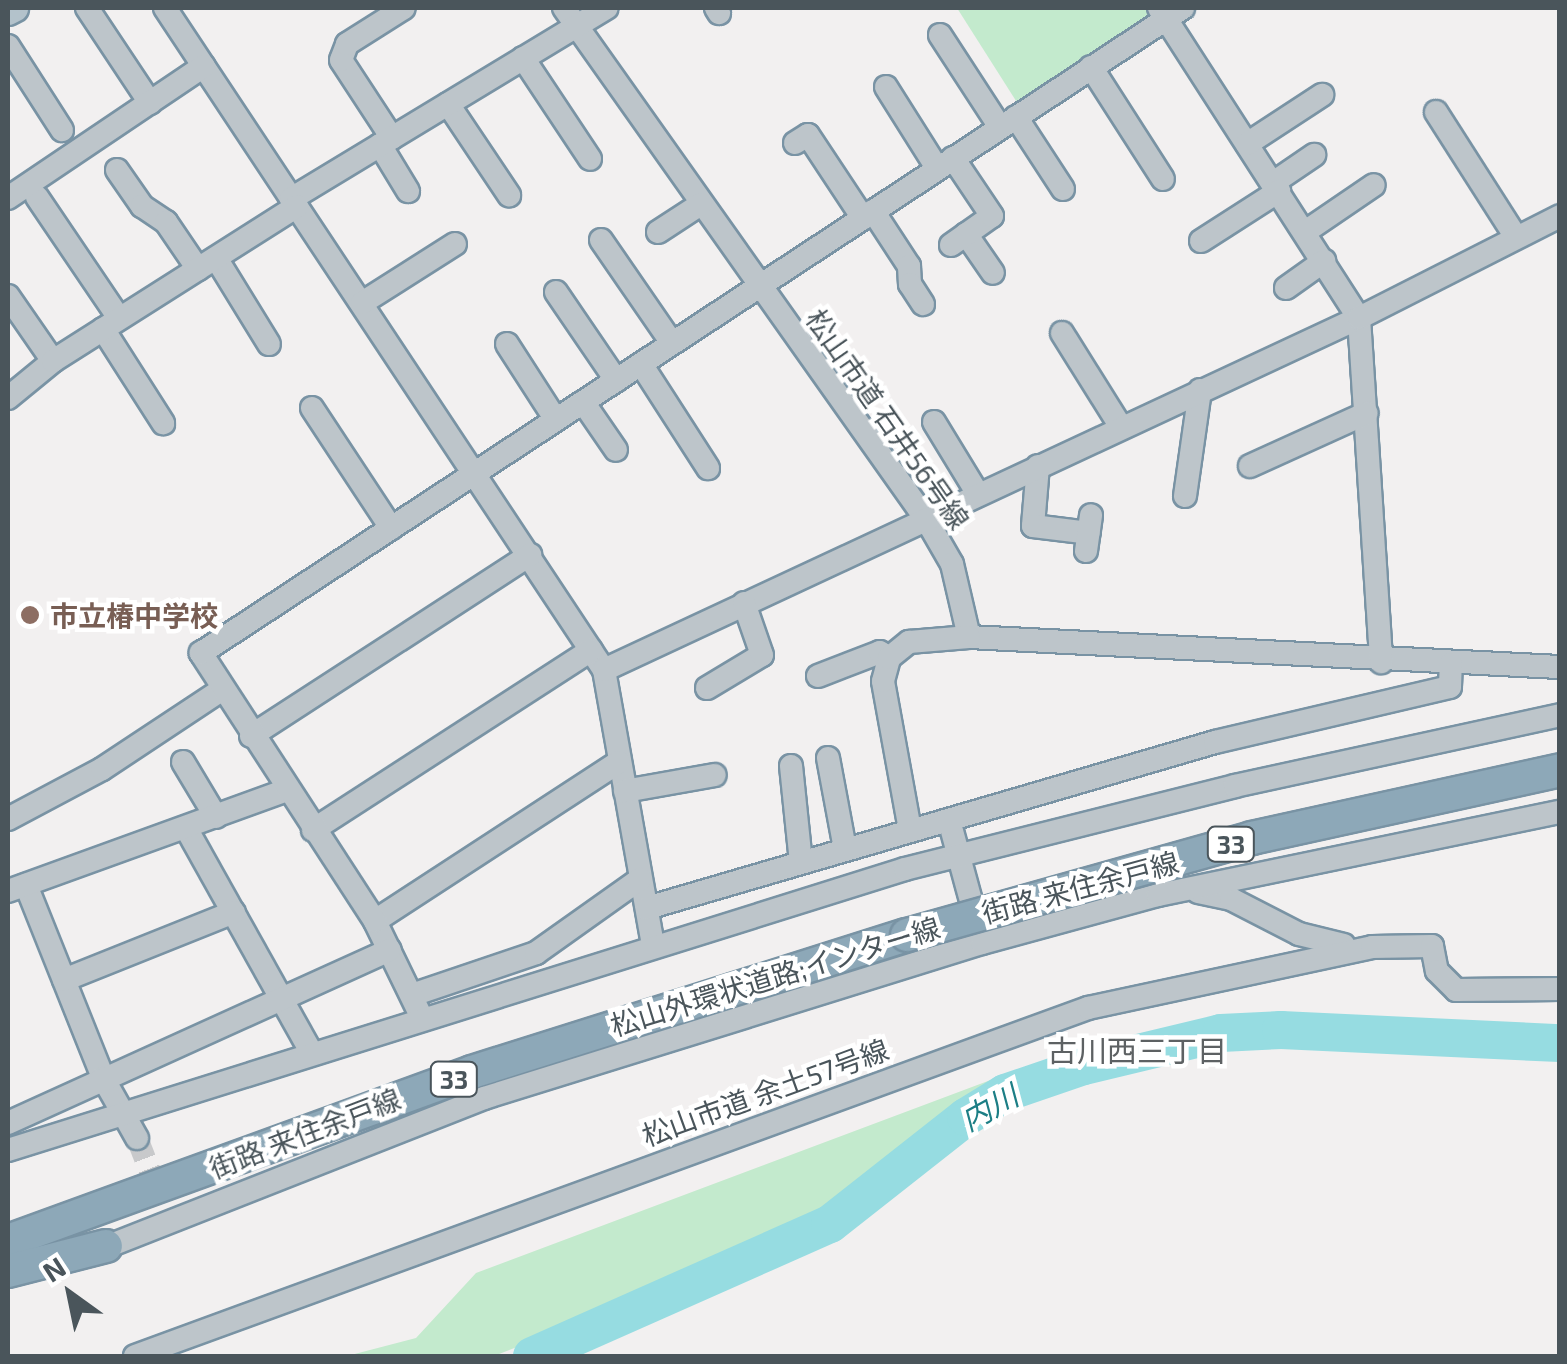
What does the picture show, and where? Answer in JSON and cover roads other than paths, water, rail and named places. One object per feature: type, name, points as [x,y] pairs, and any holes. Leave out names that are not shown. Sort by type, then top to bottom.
[{"type":"highway","name":"松山外環状道路;インター線","points":[[8,1241],[472,1072],[907,935],[1252,838],[1560,770]]},
{"type":"highway","points":[[8,1271],[106,1246]]},
{"type":"street","points":[[87,8],[150,103]]},
{"type":"street","points":[[165,8],[477,472],[604,670],[653,945]]},
{"type":"street","points":[[404,8],[347,44],[341,60],[386,141],[408,192]]},
{"type":"street","points":[[8,398],[53,361],[207,264],[386,141],[523,58],[571,16],[607,8]]},
{"type":"street","points":[[422,1018],[415,994],[375,921],[220,691],[201,653],[1091,68],[1169,11],[1359,318],[1381,662]]},
{"type":"street","name":"松山市道 石井56号線","points":[[571,16],[758,287],[926,519],[952,564],[969,638]]},
{"type":"street","points":[[940,36],[1063,189]]},
{"type":"street","points":[[8,46],[62,130]]},
{"type":"street","points":[[523,58],[590,159]]},
{"type":"street","points":[[8,198],[204,66]]},
{"type":"street","points":[[1091,68],[1163,179]]},
{"type":"street","points":[[886,87],[992,216],[959,239],[992,274]]},
{"type":"street","points":[[1248,144],[1322,94]]},
{"type":"street","points":[[448,104],[510,195]]},
{"type":"street","points":[[1436,112],[1516,237]]},
{"type":"street","points":[[795,143],[808,135],[909,266],[910,284],[923,304]]},
{"type":"street","points":[[1202,241],[1314,155]]},
{"type":"street","points":[[116,170],[142,206],[166,222],[207,264],[269,344]]},
{"type":"street","points":[[1305,232],[1374,185]]},
{"type":"street","points":[[37,197],[163,423]]},
{"type":"street","points":[[658,232],[701,204]]},
{"type":"street","points":[[604,670],[1359,318],[1560,216]]},
{"type":"street","points":[[601,240],[672,343]]},
{"type":"street","points":[[362,303],[455,244]]},
{"type":"street","points":[[1286,288],[1324,262]]},
{"type":"street","points":[[556,292],[616,380]]},
{"type":"street","points":[[8,296],[53,361]]},
{"type":"street","points":[[1062,333],[1122,427]]},
{"type":"street","points":[[506,344],[556,420]]},
{"type":"street","points":[[640,364],[708,468]]},
{"type":"street","points":[[1185,496],[1200,390]]},
{"type":"street","points":[[583,402],[616,450]]},
{"type":"street","points":[[312,408],[391,528]]},
{"type":"street","points":[[1250,466],[1367,413]]},
{"type":"street","points":[[934,422],[978,494]]},
{"type":"street","points":[[1038,466],[1032,526],[1089,533]]},
{"type":"street","points":[[251,736],[530,555]]},
{"type":"street","points":[[707,688],[762,654],[744,603]]},
{"type":"street","points":[[910,830],[883,681],[889,658],[909,642],[969,638],[1381,662],[1560,668]]},
{"type":"street","points":[[314,830],[591,650]]},
{"type":"street","points":[[818,676],[880,652],[889,658]]},
{"type":"street","points":[[647,908],[1216,742],[1450,687],[1451,664]]},
{"type":"street","points":[[8,819],[102,768],[220,691]]},
{"type":"street","points":[[8,1150],[653,945],[958,856],[1406,745],[1560,715]]},
{"type":"street","points":[[831,758],[845,850]]},
{"type":"street","points":[[183,762],[216,817]]},
{"type":"street","points":[[375,921],[619,762]]},
{"type":"street","points":[[791,766],[801,862]]},
{"type":"street","points":[[625,791],[715,775]]},
{"type":"street","points":[[136,1138],[128,1115],[103,1078],[64,980],[17,888],[287,790]]},
{"type":"street","name":"街路 来住余戸線","points":[[8,1288],[106,1246],[165,1211],[484,1098],[982,943],[1158,895],[1560,812]]},
{"type":"street","points":[[949,820],[982,943]]},
{"type":"street","points":[[186,828],[312,1053]]},
{"type":"street","points":[[415,994],[536,952],[640,880]]},
{"type":"street","points":[[1158,895],[1207,892],[1323,944],[1372,947]]},
{"type":"street","points":[[64,980],[234,912]]},
{"type":"street","name":"松山市道 余土57号線","points":[[135,1356],[1012,1032],[1088,1008],[1372,947],[1432,946],[1437,970],[1456,990],[1560,989]]},
{"type":"street","points":[[8,1123],[390,950]]},
{"type":"waterway","name":"内川","points":[[532,1356],[830,1224],[966,1117],[1005,1093],[1084,1066],[1221,1033],[1281,1030],[1560,1043]]},
{"type":"tunnel","points":[[137,1138],[160,1197]]},
{"type":"place","name":"市立椿中学校","points":[[30,615]]},
{"type":"district","name":"古川西三丁目","points":[[1137,1050]]}]
